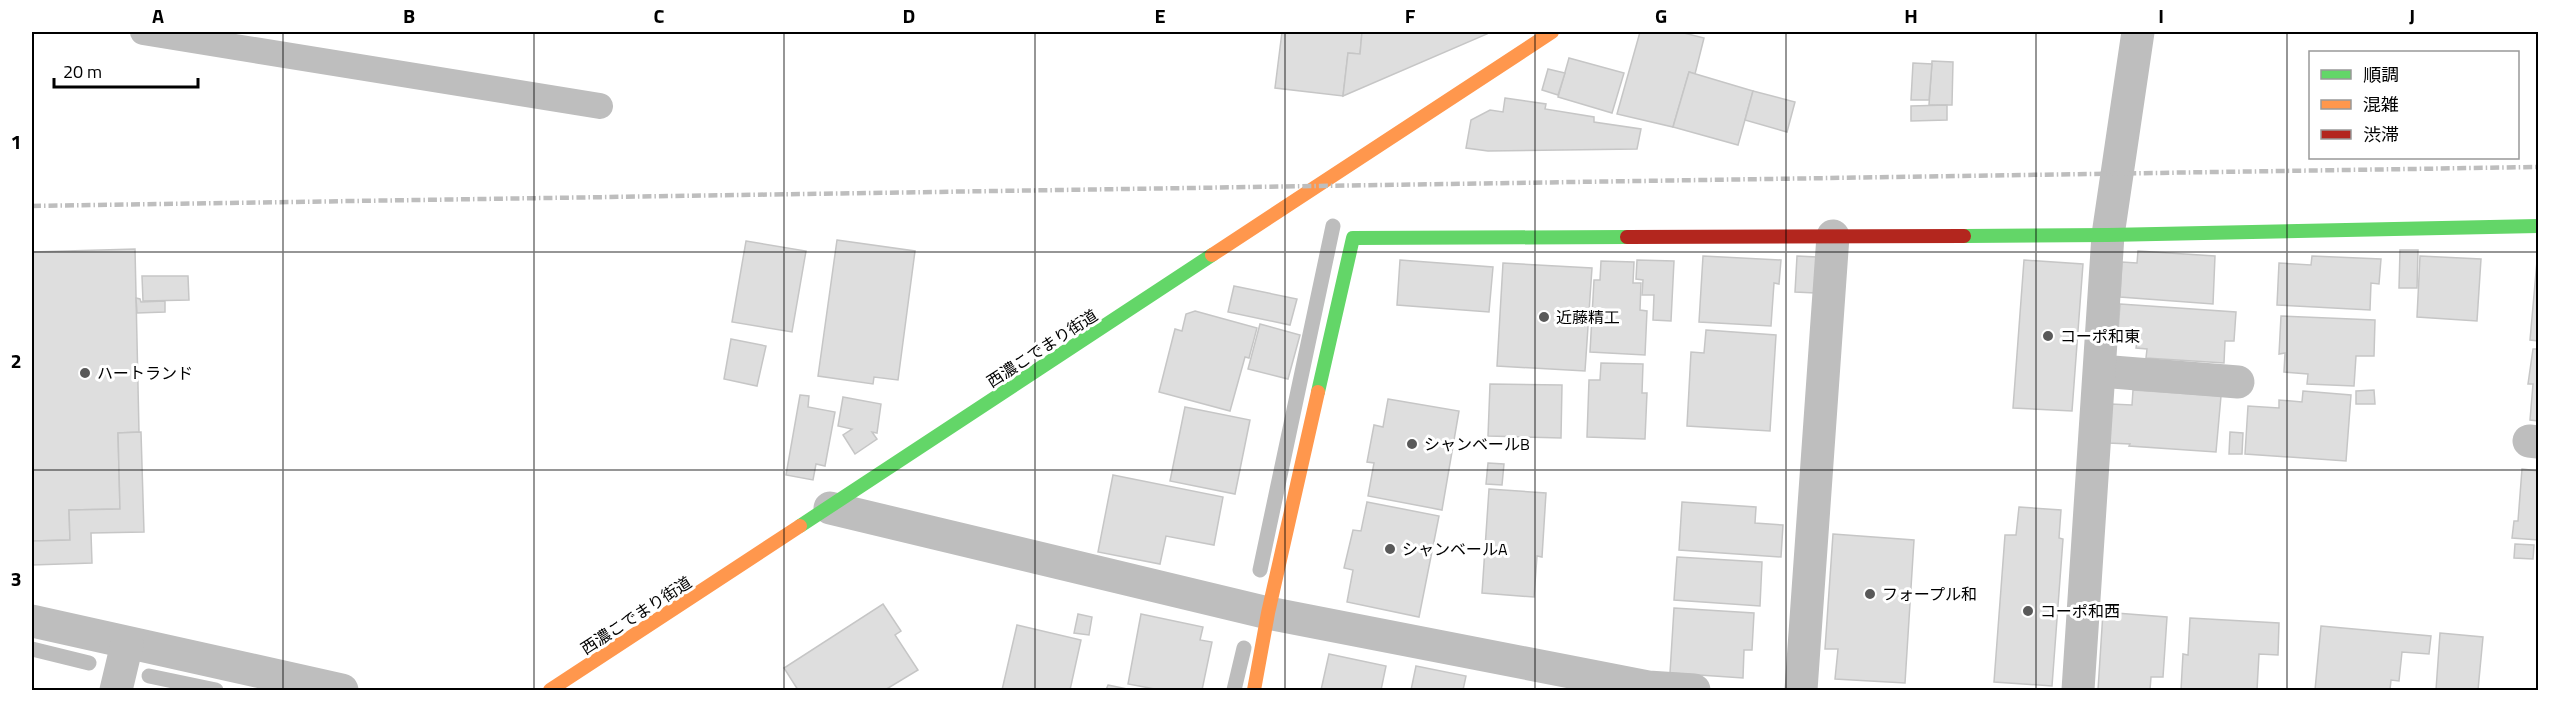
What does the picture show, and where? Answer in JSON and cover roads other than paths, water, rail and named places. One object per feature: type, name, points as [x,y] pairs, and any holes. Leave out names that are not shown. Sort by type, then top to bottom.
[{"type":"street","points":[[2078,690],[2108,235],[2138,32]]},
{"type":"street","name":"西濃こでまり街道","points":[[550,690],[830,508],[1541,35]]},
{"type":"street","points":[[1254,690],[1268,613],[1353,238],[2108,235],[2538,226]]},
{"type":"street","points":[[1801,690],[1833,236]]},
{"type":"street","points":[[2100,371],[2238,382]]},
{"type":"street","points":[[830,508],[1268,613],[1648,688],[1694,690]]},
{"type":"street","points":[[32,621],[126,644],[342,690]]},
{"type":"street","points":[[116,690],[126,644]]},
{"type":"lane","points":[[143,32],[600,106]]},
{"type":"waterway","points":[[1260,570],[1333,226]]},
{"type":"waterway","points":[[1234,690],[1244,648]]},
{"type":"waterway","points":[[32,649],[89,663]]},
{"type":"waterway","points":[[149,676],[216,690]]},
{"type":"railway","points":[[32,206],[2538,167]]},
{"type":"place","name":"近藤精工","points":[[1544,317]]},
{"type":"place","name":"コーポ和東","points":[[2048,336]]},
{"type":"place","name":"ハートランド","points":[[85,373]]},
{"type":"place","name":"シャンベールB","points":[[1412,444]]},
{"type":"place","name":"シャンベールA","points":[[1390,549]]},
{"type":"place","name":"フォープル和","points":[[1870,594]]},
{"type":"place","name":"コーポ和西","points":[[2028,611]]}]
